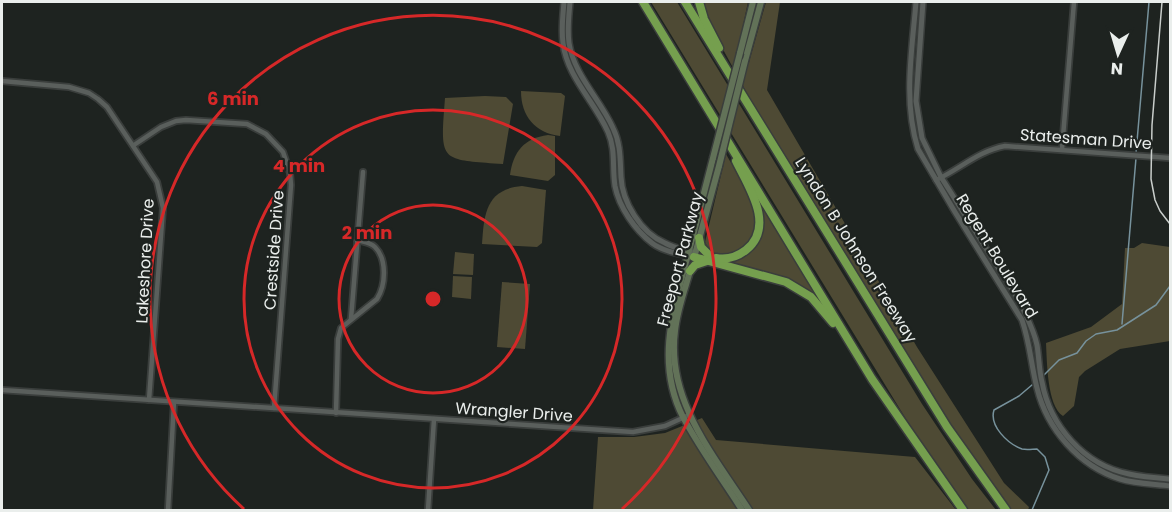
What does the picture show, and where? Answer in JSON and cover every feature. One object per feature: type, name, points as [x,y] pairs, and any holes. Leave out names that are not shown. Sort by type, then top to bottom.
[{"type":"highway","points":[[644,2],[872,379]]},
{"type":"highway","name":"Lyndon B Johnson Freeway","points":[[685,2],[947,427],[1006,510]]},
{"type":"highway","points":[[699,2],[704,19],[764,130]]},
{"type":"highway","points":[[690,271],[710,258],[726,259],[745,251],[754,241],[760,221],[756,202],[718,122]]},
{"type":"highway","points":[[699,238],[701,247],[710,258]]},
{"type":"highway","points":[[691,254],[775,278],[801,290],[823,310],[963,510]]},
{"type":"main road","name":"Freeport Parkway","points":[[749,510],[734,492],[686,416],[670,372],[674,307],[691,254],[753,2]]},
{"type":"main road","name":"Freeport Parkway","points":[[671,342],[690,271],[691,254],[699,238],[719,166],[761,2]]},
{"type":"main road","name":"Freeport Parkway","points":[[734,492],[742,510]]},
{"type":"street","points":[[564,2],[562,30],[568,63],[613,127],[621,186],[634,214],[655,237],[691,254]]},
{"type":"street","points":[[570,2],[568,30],[570,51],[591,96]]},
{"type":"street","name":"Regent Boulevard","points":[[916,2],[909,88],[910,116],[918,149],[939,179],[1022,320],[1029,338],[1036,385],[1055,425],[1074,452],[1107,474],[1132,482],[1170,486]]},
{"type":"street","name":"Regent Boulevard","points":[[923,2],[916,78],[917,113],[926,148],[939,179]]},
{"type":"street","points":[[1062,149],[1074,2]]},
{"type":"street","name":"Lakeshore Drive","points":[[2,81],[69,87],[89,93],[107,107],[157,182],[163,208],[149,400]]},
{"type":"street","name":"Crestside Drive","points":[[134,145],[169,123],[186,120],[247,124],[266,134],[283,152],[290,173],[291,185],[274,408]]},
{"type":"street","name":"Statesman Drive","points":[[939,179],[974,157],[998,148],[1016,146],[1170,158]]},
{"type":"street","points":[[351,319],[363,172]]},
{"type":"street","points":[[336,412],[338,339],[341,328],[380,295],[383,278],[384,263],[380,254],[369,243],[357,240]]},
{"type":"street","name":"Regent Boulevard","points":[[978,244],[1020,302],[1028,319],[1037,346],[1046,407]]},
{"type":"street","name":"Wrangler Drive","points":[[2,390],[633,432],[659,427],[686,416]]},
{"type":"street","points":[[168,510],[174,402]]},
{"type":"street","points":[[428,510],[434,419]]},
{"type":"street","name":"Regent Boulevard","points":[[1055,425],[1077,447],[1101,463],[1127,474],[1170,479]]},
{"type":"shaded area","points":[[651,2],[677,2],[922,404],[972,479],[996,510],[967,510],[963,505],[906,419]]},
{"type":"shaded area","points":[[702,2],[748,2],[736,58],[749,62],[766,2],[780,2],[767,90],[917,347],[1004,483],[1029,507],[1028,510],[1010,510],[961,444],[750,99],[719,42]]},
{"type":"shaded area","points":[[521,91],[561,93],[565,96],[560,136],[543,131],[531,122],[524,108]]},
{"type":"shaded area","points":[[506,97],[513,104],[503,164],[455,158],[448,154],[444,146],[445,98]]},
{"type":"shaded area","points":[[548,135],[555,136],[555,175],[548,181],[510,175],[514,159],[521,148],[532,139]]},
{"type":"shaded area","points":[[726,154],[753,203],[756,229],[752,240],[741,249],[729,254],[717,254],[709,251],[705,242]]},
{"type":"shaded area","points":[[522,186],[546,190],[542,243],[537,247],[482,244],[489,205],[501,192]]},
{"type":"shaded area","points":[[756,193],[826,309],[813,296],[716,260],[727,260],[755,243]]},
{"type":"shaded area","points":[[1142,243],[1170,247],[1170,341],[1120,349],[1085,371],[1079,377],[1074,406],[1063,416],[1058,411],[1051,393],[1046,343],[1091,327],[1122,304],[1125,248],[1134,248]]},
{"type":"shaded area","points":[[455,252],[474,254],[473,275],[453,274]]},
{"type":"shaded area","points":[[453,276],[472,277],[471,299],[452,297]]},
{"type":"shaded area","points":[[502,282],[530,284],[525,349],[497,347]]},
{"type":"shaded area","points":[[702,418],[716,440],[915,457],[956,510],[593,510],[598,437],[634,437],[665,433]]},
{"type":"waterway","points":[[1136,153],[1149,2]]},
{"type":"waterway","points":[[1122,324],[1136,158]]},
{"type":"waterway","points":[[1043,376],[1059,360],[1077,353],[1086,341],[1096,334],[1117,330],[1156,305],[1170,286]]},
{"type":"waterway","points":[[1032,510],[1049,470],[1045,457],[1037,449],[1022,449],[1011,443],[1001,434],[993,416],[994,410],[1019,396],[1039,379]]},
{"type":"railway","points":[[1162,2],[1152,125],[1151,179],[1155,200],[1170,224]]}]
